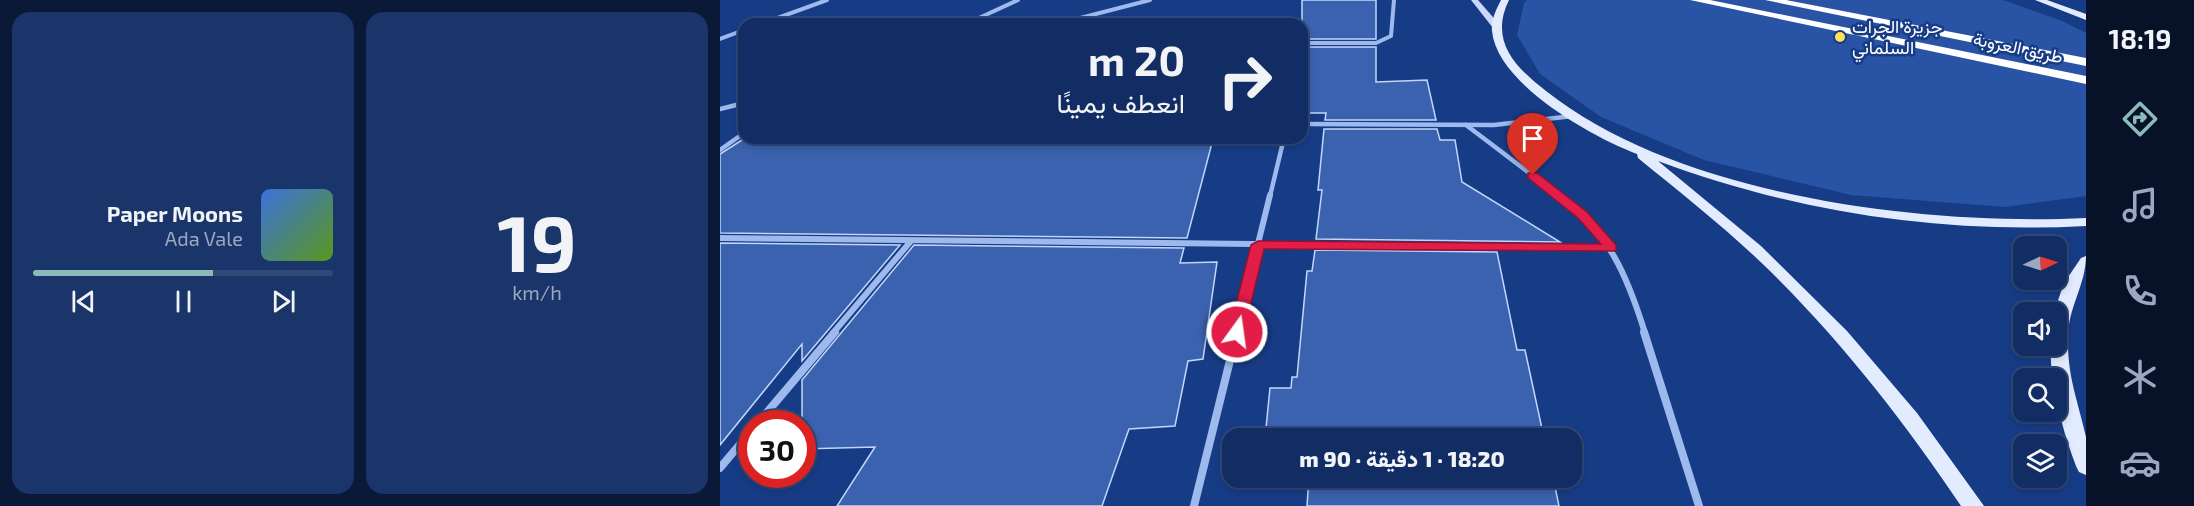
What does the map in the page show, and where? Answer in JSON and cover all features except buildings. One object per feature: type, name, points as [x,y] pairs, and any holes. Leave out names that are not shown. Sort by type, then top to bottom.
[{"type":"highway","name":"طريق العروبة","points":[[1695,0],[2086,81]]},
{"type":"highway","name":"طريق العروبة","points":[[1770,0],[2086,62]]},
{"type":"main road","points":[[1474,0],[1496,26]]},
{"type":"main road","points":[[1505,0],[1498,13],[1496,26],[1498,39],[1513,68],[1528,83],[1573,116],[1630,145],[1725,180],[1841,208],[1964,223],[2023,225],[2086,222]]},
{"type":"main road","points":[[2041,0],[2086,17]]},
{"type":"main road","points":[[2067,0],[2086,7]]},
{"type":"main road","points":[[1630,145],[1747,241],[1836,330],[1886,386],[1973,506]]},
{"type":"main road","points":[[2086,261],[2068,292],[2060,322],[2060,357],[2064,398],[2086,466]]},
{"type":"street","points":[[778,18],[827,0]]},
{"type":"street","points":[[979,18],[1018,0]]},
{"type":"street","points":[[1080,18],[1150,0]]},
{"type":"street","points":[[1308,43],[1376,43],[1387,40],[1391,36],[1394,0]]},
{"type":"street","points":[[720,39],[738,32]]},
{"type":"street","points":[[720,109],[738,104]]},
{"type":"street","points":[[1308,124],[1466,125],[1522,123],[1573,116]]},
{"type":"street","points":[[1466,125],[1567,201],[1583,215],[1611,248],[1630,286],[1699,506]]},
{"type":"street","points":[[720,150],[738,137]]},
{"type":"street","points":[[1194,506],[1283,144]]},
{"type":"street","points":[[720,238],[1611,248]]},
{"type":"street","points":[[769,410],[911,241]]},
{"type":"street","points":[[720,468],[738,447]]},
{"type":"shaded area","points":[[1527,0],[2003,0],[2062,21],[2086,33],[2086,196],[2005,207],[1851,195],[1704,160],[1601,117],[1540,74],[1517,35],[1524,3]]},
{"type":"place","name":"جزيرة الجرات السلماني","points":[[1840,37]]},
{"type":"route","points":[[1237,332],[1258,245],[1611,248],[1583,215],[1533,175]]}]
